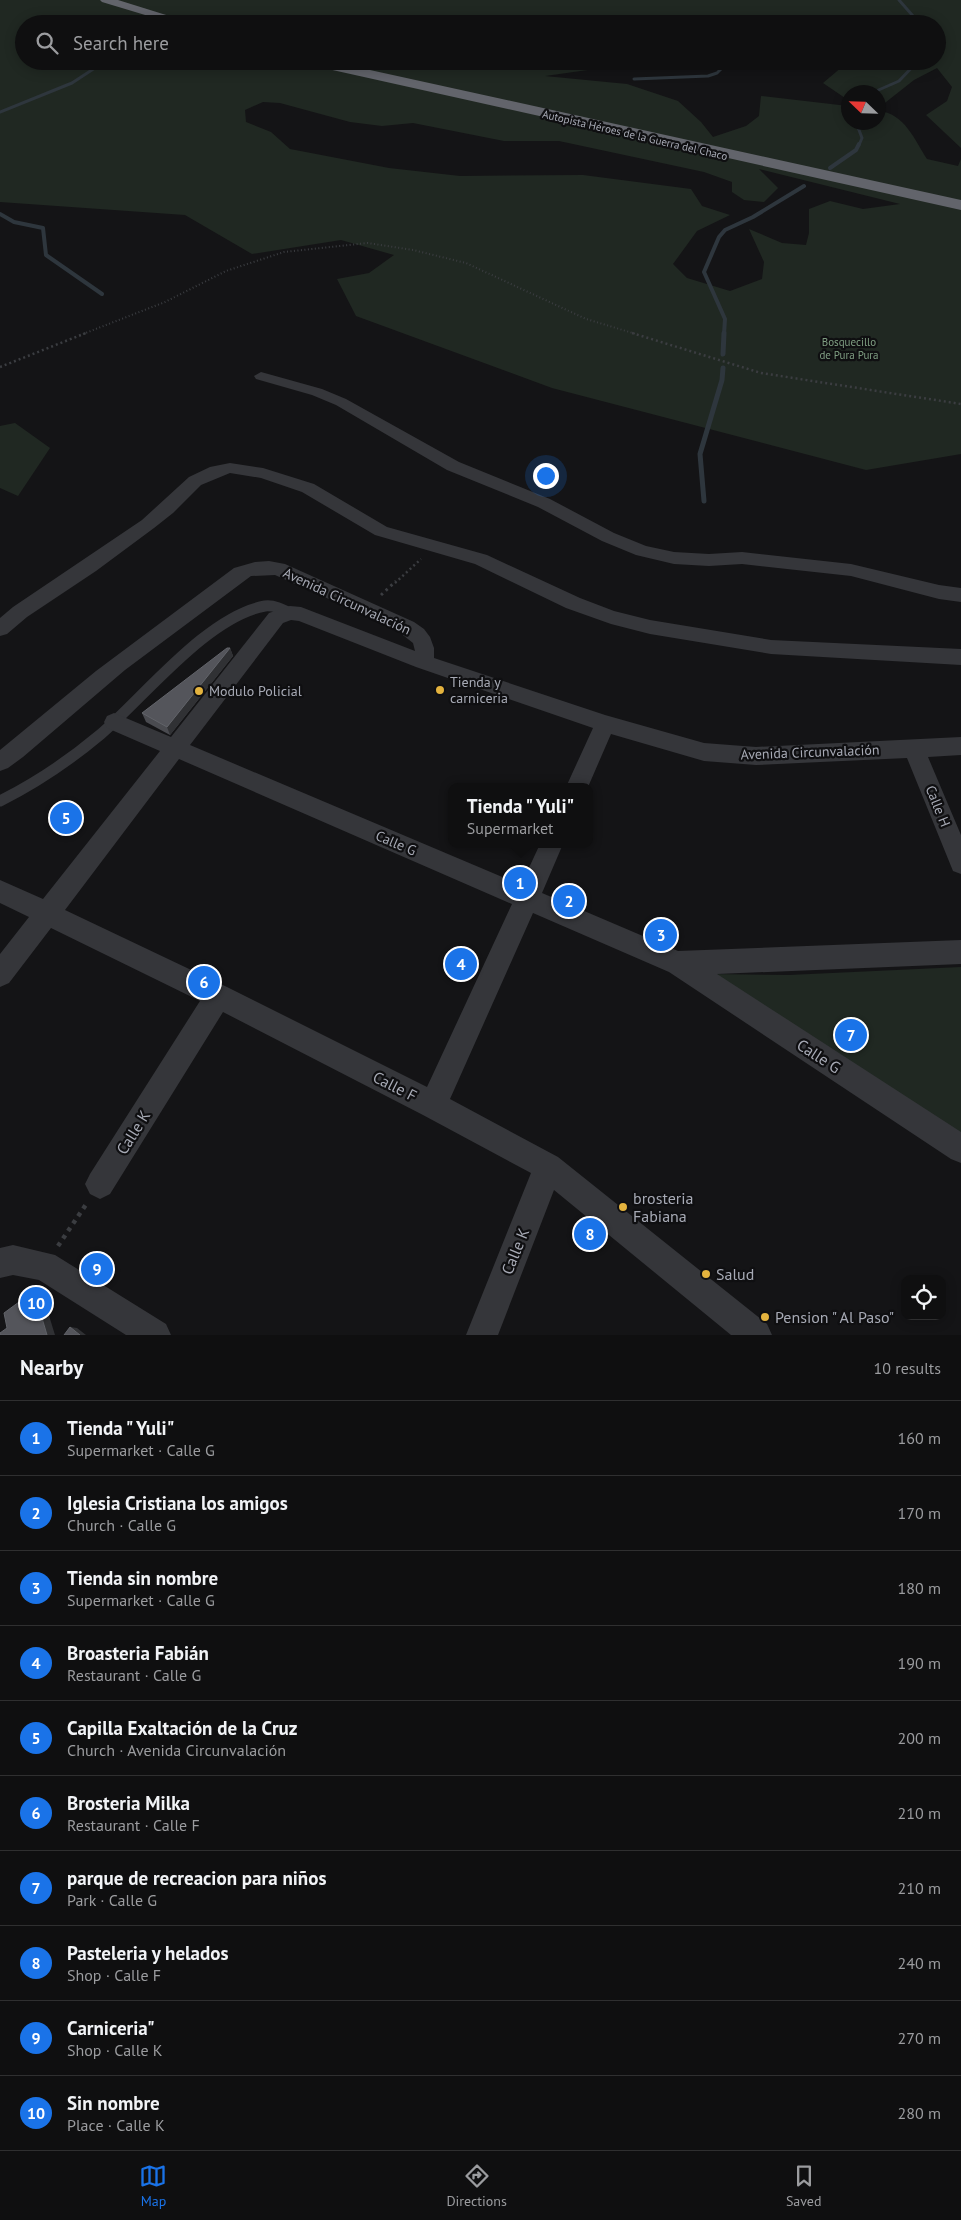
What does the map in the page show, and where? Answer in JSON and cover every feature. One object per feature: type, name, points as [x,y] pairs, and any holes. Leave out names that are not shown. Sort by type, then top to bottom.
[{"type":"highway","points":[[106,0],[158,15]]},
{"type":"highway","points":[[93,3],[134,15]]},
{"type":"highway","name":"Autopista Héroes de la Guerra del Chaco","points":[[350,70],[961,206]]},
{"type":"highway","name":"Autopista Héroes de la Guerra del Chaco","points":[[385,70],[961,197]]},
{"type":"street","points":[[261,376],[317,392],[341,402],[453,466],[544,503],[608,537],[642,551],[674,558],[709,560],[742,558],[851,570],[939,592],[961,595]]},
{"type":"street","points":[[0,629],[20,612],[90,566],[148,524],[195,481],[216,471],[245,469],[308,488],[381,531],[481,559],[592,610],[650,627],[771,647],[961,657]]},
{"type":"street","name":"Avenida Circunvalación","points":[[0,762],[42,731],[117,666],[240,573],[264,566],[279,569],[368,607],[420,634],[426,653],[423,662],[605,724],[704,752],[756,756],[959,747]]},
{"type":"street","points":[[0,974],[48,915],[276,618],[290,613],[302,614],[423,662]]},
{"type":"street","name":"Calle G","points":[[114,722],[678,963],[961,1149]]},
{"type":"street","points":[[579,783],[605,724]]},
{"type":"street","name":"Calle H","points":[[914,748],[961,863]]},
{"type":"street","points":[[432,1106],[550,848]]},
{"type":"street","name":"Calle F","points":[[0,890],[218,996],[548,1168],[756,1335]]},
{"type":"street","name":"Calle G","points":[[678,963],[961,952]]},
{"type":"street","name":"Calle K","points":[[100,1184],[218,996]]},
{"type":"street","name":"Calle K","points":[[482,1335],[548,1168]]},
{"type":"street","points":[[0,1263],[13,1260],[44,1266],[155,1335]]},
{"type":"lane","points":[[0,801],[27,788],[62,764],[114,722],[173,666],[216,630],[238,616],[266,606],[277,607],[290,613]]},
{"type":"path","points":[[0,367],[165,302],[226,270],[284,252],[368,243],[413,250],[466,263],[586,319],[761,373],[961,404]]},
{"type":"path","points":[[368,607],[435,546]]},
{"type":"path","points":[[44,1266],[100,1184]]},
{"type":"green space","name":"Bosquecillo de Pura Pura","points":[[0,0],[961,0],[961,148],[926,115],[947,101],[952,87],[939,70],[946,70],[946,15],[15,15],[15,70],[588,70],[545,76],[627,84],[678,101],[701,122],[713,137],[746,126],[759,116],[761,96],[841,105],[841,130],[886,130],[886,113],[888,113],[896,117],[908,129],[927,159],[958,166],[961,159],[961,454],[866,470],[552,388],[356,316],[337,279],[369,273],[394,255],[341,240],[252,254],[185,215],[0,202]],"holes":[[[263,102],[280,103],[350,122],[382,126],[413,123],[504,141],[559,141],[704,172],[732,182],[732,192],[744,200],[764,202],[778,188],[759,169],[900,204],[863,209],[830,201],[809,209],[809,233],[806,245],[782,243],[749,229],[764,262],[762,279],[730,291],[687,278],[673,264],[697,231],[730,215],[702,206],[691,189],[583,175],[460,176],[389,168],[290,149],[271,132],[246,122],[245,110]]]},
{"type":"green space","name":"Bosquecillo de Pura Pura","points":[[838,70],[933,70],[914,80],[886,102],[886,85],[841,85],[841,95],[823,83]]},
{"type":"green space","points":[[15,423],[50,448],[18,496],[0,488],[0,426]]},
{"type":"green space","points":[[961,967],[961,1136],[708,974],[789,975]]},
{"type":"building","points":[[227,648],[230,648],[167,727],[142,713]]},
{"type":"building","points":[[34,1291],[47,1335],[0,1335],[7,1328],[4,1313]]},
{"type":"building","points":[[70,1327],[80,1335],[64,1335]]},
{"type":"waterway","points":[[899,0],[912,15]]},
{"type":"waterway","points":[[0,112],[72,83],[92,70]]},
{"type":"waterway","points":[[634,79],[708,76],[720,70]]},
{"type":"waterway","points":[[886,87],[899,81],[909,70]]},
{"type":"waterway","points":[[859,130],[862,138],[859,145]]},
{"type":"waterway","points":[[830,168],[856,150],[859,144]]},
{"type":"waterway","points":[[724,334],[725,319],[704,272],[719,237],[725,230],[753,217],[804,186]]},
{"type":"waterway","points":[[0,214],[14,222],[43,228],[46,255],[102,294]]},
{"type":"waterway","points":[[723,354],[724,333]]},
{"type":"waterway","points":[[704,501],[700,454],[722,380],[723,368]]},
{"type":"place","name":"Tienda y carniceria","points":[[440,690]]},
{"type":"place","name":"Modulo Policial","points":[[199,691]]},
{"type":"place","name":"Capilla Exaltación de la Cruz","points":[[66,818]]},
{"type":"place","name":"Tienda \" Yuli\"","points":[[520,883]]},
{"type":"place","name":"Iglesia Cristiana los amigos","points":[[569,901]]},
{"type":"place","name":"Tienda sin nombre","points":[[661,935]]},
{"type":"place","name":"Broasteria Fabián","points":[[461,964]]},
{"type":"place","name":"Brosteria Milka","points":[[204,982]]},
{"type":"place","name":"parque de recreacion para niños","points":[[851,1035]]},
{"type":"place","name":"brosteria Fabiana","points":[[623,1207]]},
{"type":"place","name":"Pasteleria y helados","points":[[590,1234]]},
{"type":"place","name":"Carniceria\"","points":[[97,1269]]},
{"type":"place","name":"Salud","points":[[706,1274]]},
{"type":"place","name":"Sin nombre","points":[[36,1303]]},
{"type":"place","name":"Pension \" Al Paso\"","points":[[765,1317]]}]
